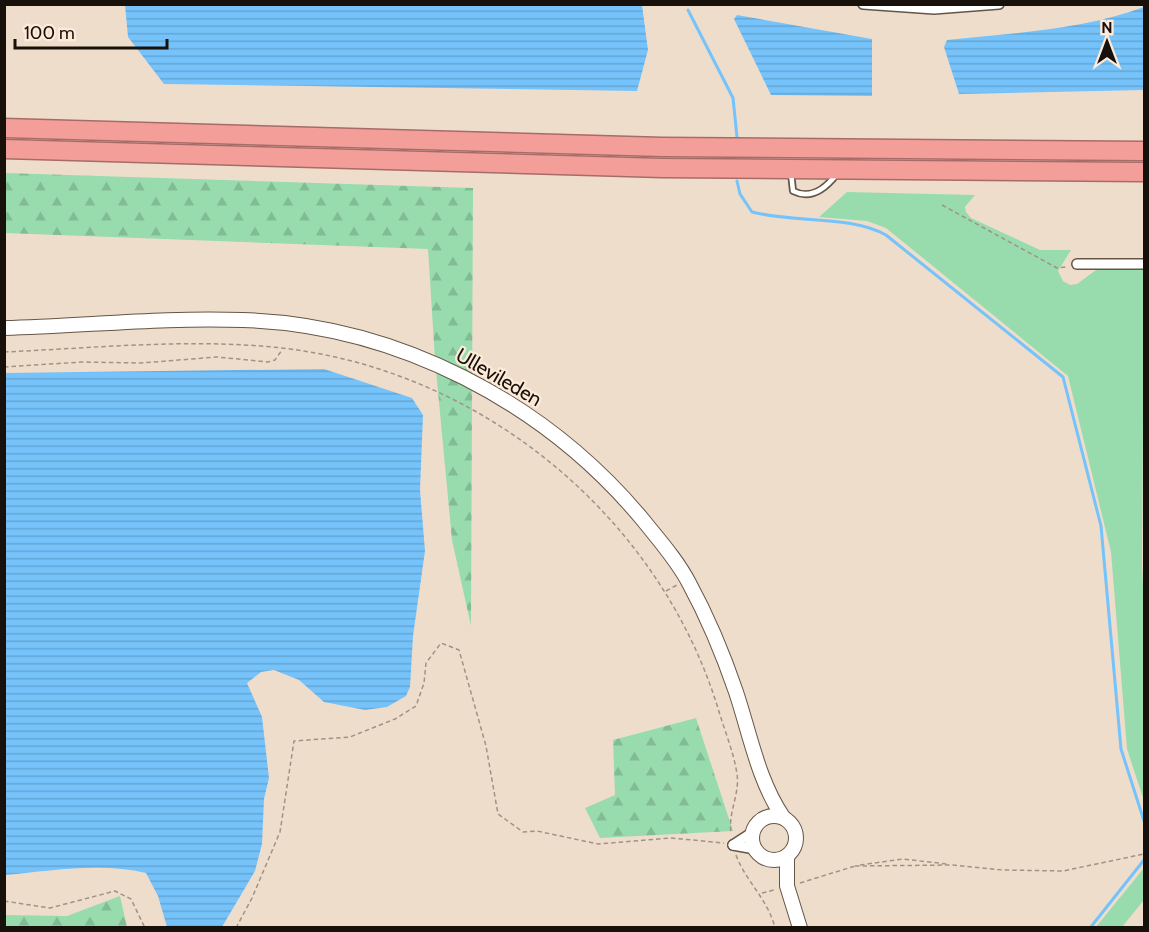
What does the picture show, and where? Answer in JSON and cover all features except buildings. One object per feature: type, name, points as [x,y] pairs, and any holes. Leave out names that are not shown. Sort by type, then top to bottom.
[{"type":"highway","points":[[4,128],[473,143],[1144,151]]},
{"type":"highway","points":[[4,149],[472,164],[791,170],[1144,172]]},
{"type":"main road","name":"Ullevileden","points":[[4,328],[243,320],[287,324],[371,341],[411,354],[458,375],[527,414],[602,475],[659,540],[687,580],[716,636],[766,788],[783,817]]},
{"type":"main road","name":"Ullevileden","points":[[764,818],[766,788]]},
{"type":"main road","points":[[770,860],[787,856],[795,847],[796,835],[792,825],[783,817],[764,818],[753,832],[755,849],[770,860],[787,887],[800,927]]},
{"type":"main road","points":[[787,856],[787,887]]},
{"type":"street","points":[[863,4],[934,9],[999,4]]},
{"type":"street","points":[[1077,264],[1144,264]]},
{"type":"street","points":[[732,841],[753,832]]},
{"type":"street","points":[[732,841],[755,849]]},
{"type":"lane","points":[[792,148],[793,191],[800,195],[820,192],[840,170]]},
{"type":"path","points":[[942,205],[1056,268],[1077,264]]},
{"type":"path","points":[[4,352],[187,345],[282,348],[364,365],[446,395],[525,442],[559,468],[614,524],[665,591],[693,642],[714,695],[737,774],[737,788],[730,818],[732,841],[671,838],[598,844],[537,831],[523,832],[498,814],[486,746],[459,650],[441,644],[426,663],[424,684],[416,706],[395,719],[350,737],[294,741],[280,832],[252,898],[236,927]]},
{"type":"path","points":[[4,367],[82,362],[141,363],[217,357],[268,362],[280,355],[282,348]]},
{"type":"path","points":[[761,894],[882,860],[903,859],[1003,870],[1063,871],[1144,854]]},
{"type":"path","points":[[736,855],[745,874],[761,894],[775,927]]},
{"type":"path","points":[[855,866],[954,865]]},
{"type":"path","points":[[4,901],[50,908],[115,891],[131,899],[145,927]]},
{"type":"green space","points":[[5,173],[473,188],[471,626],[452,540],[435,360],[428,249],[5,233]]},
{"type":"green space","points":[[847,192],[975,195],[965,207],[971,218],[1040,250],[1071,250],[1058,271],[1063,281],[1070,285],[1077,284],[1096,270],[1144,270],[1142,563],[1144,801],[1127,749],[1111,552],[1068,376],[886,228],[867,221],[819,217]]},
{"type":"green space","points":[[696,718],[733,831],[600,838],[585,808],[615,795],[613,740]]},
{"type":"green space","points":[[1144,868],[1144,900],[1122,927],[1096,927]]},
{"type":"green space","points":[[120,896],[127,927],[5,927],[5,915],[67,916]]},
{"type":"water","points":[[125,5],[642,5],[648,50],[637,91],[164,84],[128,37]]},
{"type":"water","points":[[1144,7],[1144,90],[959,94],[944,47],[947,40],[1072,26]]},
{"type":"water","points":[[737,15],[872,39],[872,96],[771,95],[734,19]]},
{"type":"water","points":[[324,369],[412,398],[423,415],[420,490],[425,551],[413,636],[410,687],[406,696],[387,707],[365,710],[324,702],[299,680],[274,670],[261,672],[247,683],[262,717],[269,778],[264,799],[262,844],[255,871],[222,927],[167,927],[158,896],[146,873],[93,868],[5,875],[5,373]]},
{"type":"waterway","points":[[688,10],[733,98],[737,137]]},
{"type":"waterway","points":[[737,181],[740,194],[752,212],[838,222],[871,229],[886,235],[1063,377],[1101,526],[1121,749],[1144,821]]},
{"type":"waterway","points":[[1090,928],[1144,860]]}]
